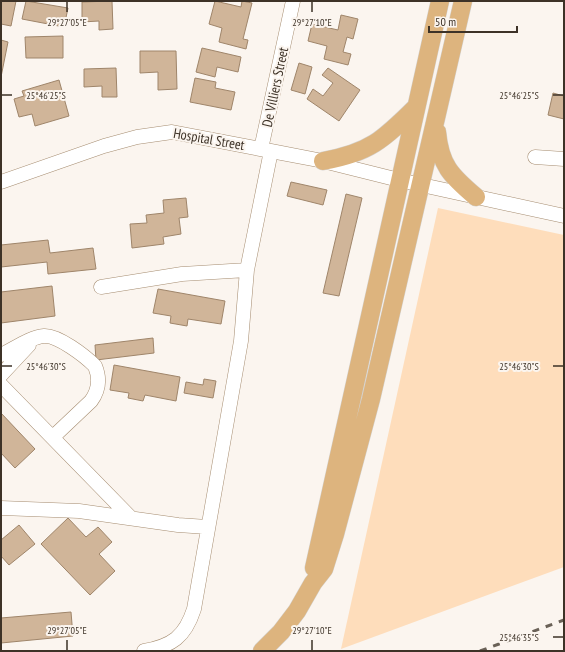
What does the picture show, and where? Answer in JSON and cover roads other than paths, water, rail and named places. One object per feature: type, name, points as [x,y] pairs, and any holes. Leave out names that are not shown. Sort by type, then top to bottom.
[{"type":"main road","points":[[313,583],[314,566],[440,1]]},
{"type":"main road","points":[[262,651],[281,632],[297,611],[313,583],[324,569],[335,534],[371,400],[463,1]]},
{"type":"main road","points":[[323,161],[349,156],[364,150],[384,137],[416,108]]},
{"type":"main road","points":[[436,119],[439,152],[449,171],[460,184],[476,197]]},
{"type":"street","name":"De Villiers Street","points":[[144,651],[161,648],[181,636],[189,625],[198,594],[207,527],[241,341],[247,270],[266,150],[294,1]]},
{"type":"street","name":"Hospital Street","points":[[1,182],[104,146],[160,132],[172,132],[323,161],[399,180],[564,216]]},
{"type":"street","points":[[535,157],[564,159]]},
{"type":"street","points":[[101,287],[182,274],[247,270]]},
{"type":"street","points":[[1,355],[34,339],[46,336],[53,337],[89,360],[95,366],[97,370],[98,385],[94,398],[53,437]]},
{"type":"street","points":[[1,375],[34,339]]},
{"type":"street","points":[[1,384],[130,517]]},
{"type":"street","points":[[1,508],[79,511],[130,517],[178,525],[207,527]]},
{"type":"railway","points":[[480,651],[564,620]]}]
